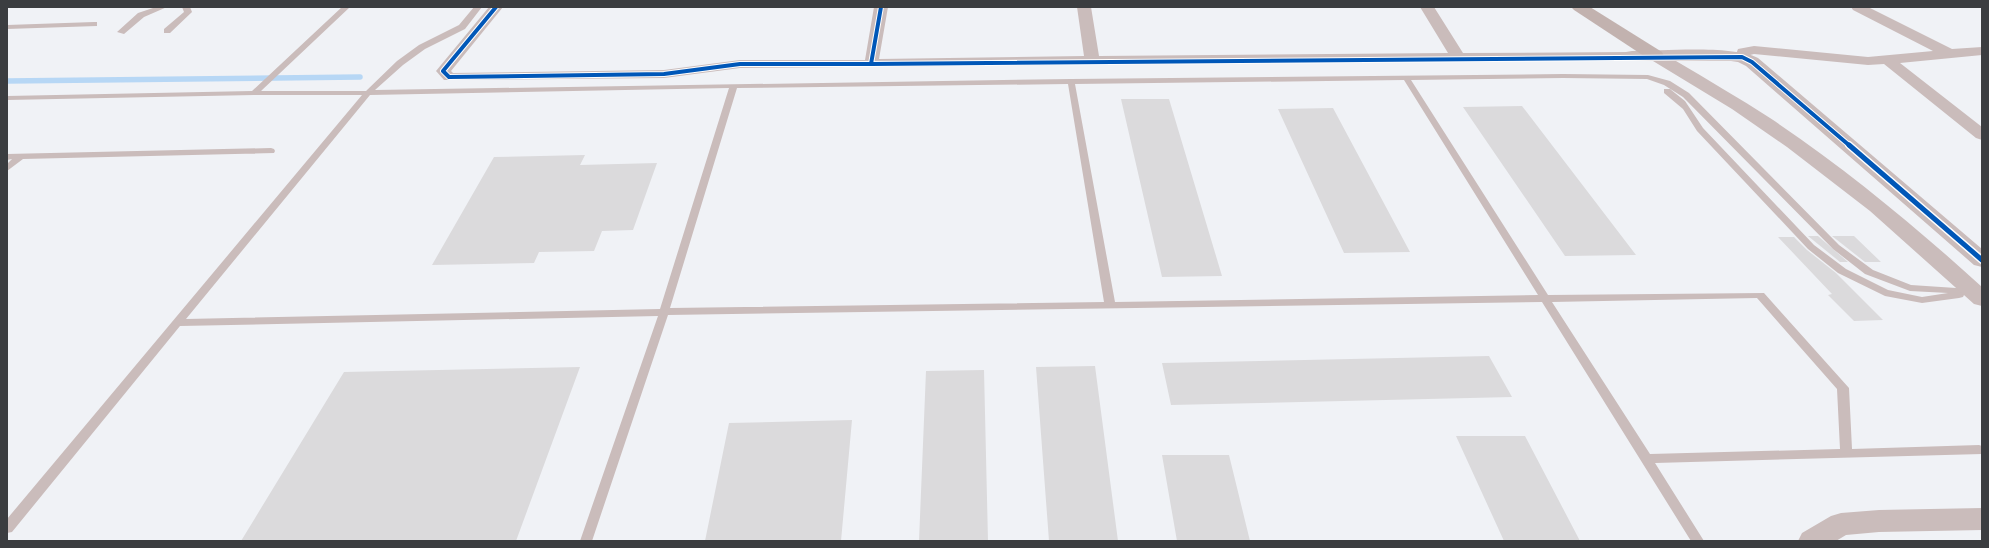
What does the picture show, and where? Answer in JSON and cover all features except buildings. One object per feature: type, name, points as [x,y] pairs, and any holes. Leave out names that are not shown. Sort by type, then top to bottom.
[{"type":"main road","points":[[1579,7],[1656,56]]},
{"type":"street","points":[[496,7],[443,70],[449,77],[664,74],[740,64],[870,64],[1092,60],[1458,57],[1742,57],[1752,62],[1982,260]]},
{"type":"street","points":[[870,64],[881,7]]},
{"type":"street","points":[[1084,7],[1092,60]]},
{"type":"street","points":[[1427,7],[1458,57]]},
{"type":"street","points":[[1858,7],[1950,54]]},
{"type":"street","points":[[1742,57],[1743,52],[1754,50],[1844,59],[1888,60],[1982,52]]},
{"type":"street","points":[[1656,56],[1763,121],[1812,156],[1879,209],[1979,296]]},
{"type":"street","points":[[1888,60],[1982,135]]},
{"type":"street","points":[[1812,541],[1841,524],[1879,521],[1982,518]]},
{"type":"lane","points":[[121,32],[141,15],[163,7]]},
{"type":"lane","points":[[167,31],[188,12],[186,7]]},
{"type":"lane","points":[[254,93],[346,7]]},
{"type":"lane","points":[[7,528],[368,93],[400,62],[422,47],[462,27],[478,7]]},
{"type":"lane","points":[[7,27],[94,24]]},
{"type":"lane","points":[[1623,77],[1663,88],[1677,97],[1688,108],[1700,129],[1811,247],[1842,271],[1885,293],[1922,300],[1979,296]]},
{"type":"lane","points":[[7,98],[734,86],[1406,78],[1648,77],[1667,83],[1686,95],[1836,247],[1869,272],[1910,288],[1929,288],[1979,296]]},
{"type":"lane","points":[[1406,78],[1698,541]]},
{"type":"lane","points":[[1071,82],[1110,305]]},
{"type":"lane","points":[[586,541],[664,312],[734,86]]},
{"type":"lane","points":[[7,157],[271,151]]},
{"type":"lane","points":[[7,168],[20,157]]},
{"type":"lane","points":[[178,322],[664,312],[1760,295],[1842,388],[1846,453]]},
{"type":"lane","points":[[1646,459],[1979,450]]},
{"type":"waterway","points":[[7,81],[360,77]]},
{"type":"cycle path","points":[[496,7],[443,71],[449,77],[664,74],[740,64],[871,64]]},
{"type":"cycle path","points":[[881,7],[871,64],[1193,60],[1742,57],[1752,62],[1982,260]]}]
